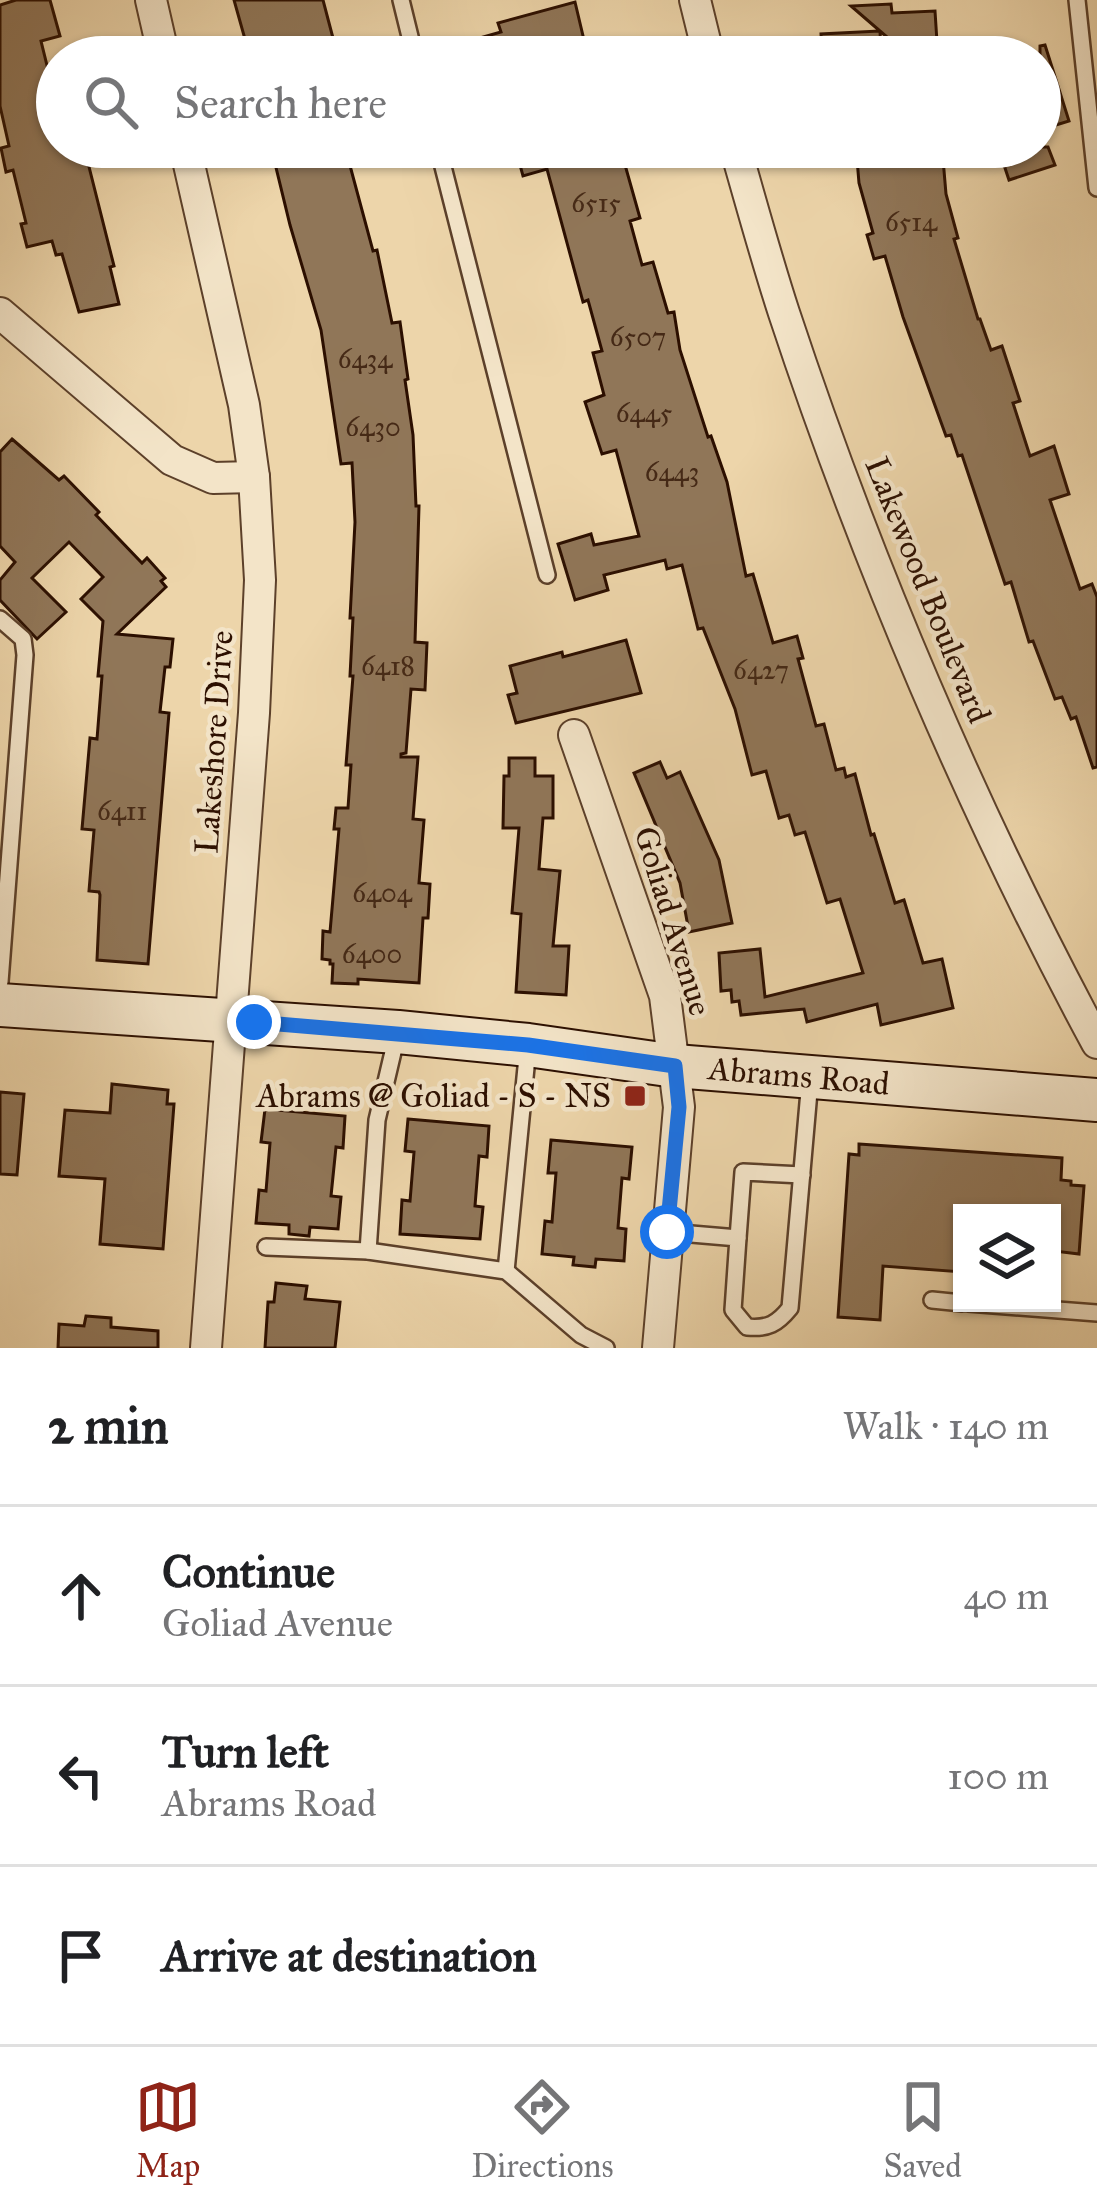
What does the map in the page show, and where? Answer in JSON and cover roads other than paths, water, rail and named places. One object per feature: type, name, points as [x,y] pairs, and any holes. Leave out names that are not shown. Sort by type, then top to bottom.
[{"type":"main road","name":"Abrams Road","points":[[0,1005],[398,1032],[675,1066],[1097,1100]]},
{"type":"street","points":[[152,0],[160,36]]},
{"type":"street","points":[[695,0],[704,36]]},
{"type":"street","name":"Lakeshore Drive","points":[[190,168],[244,405],[260,580],[206,1348]]},
{"type":"street","name":"Lakewood Boulevard","points":[[740,168],[784,312],[901,629],[1007,865],[1097,1043]]},
{"type":"street","points":[[0,313],[172,460],[213,478],[254,477]]},
{"type":"street","name":"Goliad Avenue","points":[[574,735],[665,996],[675,1066],[679,1107],[658,1348]]},
{"type":"lane","points":[[401,0],[410,36]]},
{"type":"lane","points":[[1077,0],[1097,188]]},
{"type":"lane","points":[[443,168],[548,575]]},
{"type":"lane","points":[[0,619],[23,639],[26,655],[0,982]]},
{"type":"lane","points":[[368,1251],[377,1120],[398,1032]]},
{"type":"lane","points":[[506,1270],[528,1045]]},
{"type":"lane","points":[[802,1175],[742,1172],[733,1310],[747,1327],[765,1329],[790,1308],[802,1175],[810,1077]]},
{"type":"lane","points":[[667,1232],[738,1238]]},
{"type":"lane","points":[[266,1247],[368,1251],[506,1270],[581,1334],[606,1348]]},
{"type":"lane","points":[[932,1300],[953,1302]]},
{"type":"lane","points":[[1061,1310],[1097,1313]]},
{"type":"place","name":"Abrams @ Goliad - S - NS","points":[[635,1096]]}]
